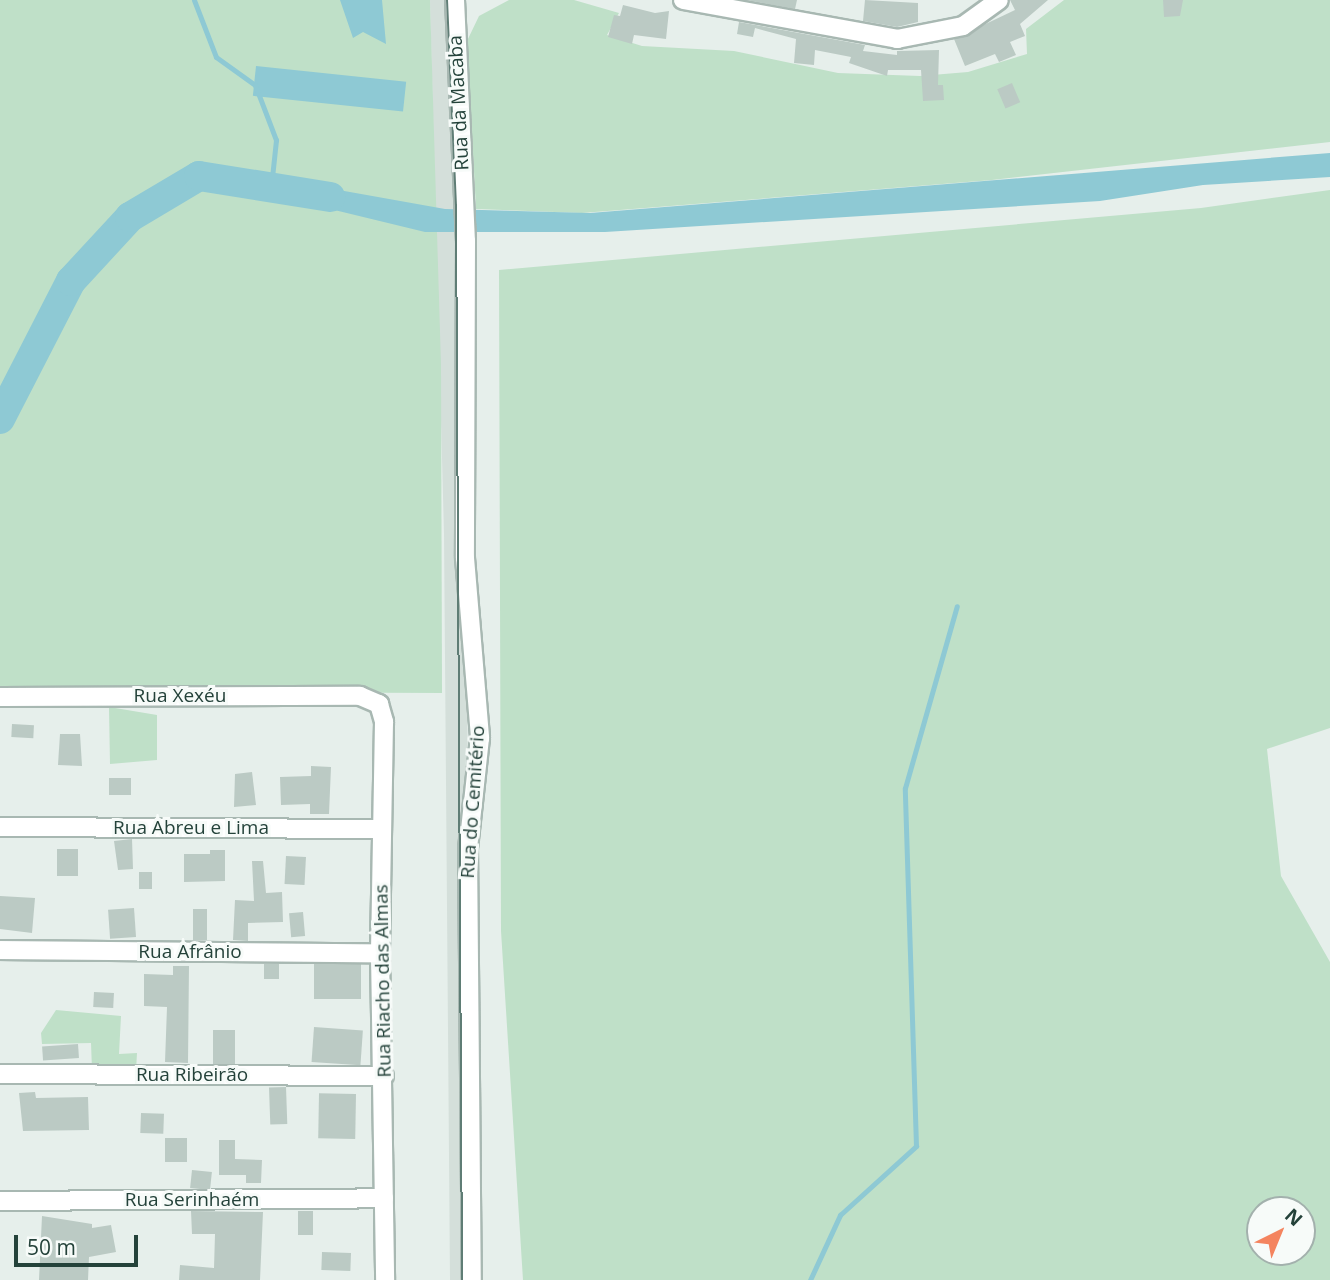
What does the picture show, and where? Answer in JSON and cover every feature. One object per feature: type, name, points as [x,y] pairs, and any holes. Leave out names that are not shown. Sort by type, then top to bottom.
[{"type":"street","name":"Rua da Macaba","points":[[454,0],[466,241]]},
{"type":"street","points":[[683,0],[897,39],[963,26],[999,0]]},
{"type":"street","name":"Rua do Cemitério","points":[[466,241],[465,558],[480,738],[468,848],[472,1280]]},
{"type":"street","name":"Rua Xexéu","points":[[0,697],[359,696]]},
{"type":"street","name":"Rua Riacho das Almas","points":[[359,696],[379,704],[384,722],[380,953],[384,1076],[385,1280]]},
{"type":"street","name":"Rua Abreu e Lima","points":[[0,827],[382,829]]},
{"type":"street","name":"Rua Afrânio","points":[[0,950],[380,953]]},
{"type":"street","name":"Rua Ribeirão","points":[[0,1074],[384,1076]]},
{"type":"street","name":"Rua Serinhaém","points":[[0,1201],[384,1198]]},
{"type":"shaded area","points":[[430,0],[455,0],[468,767],[468,1280],[450,1280],[444,534]]},
{"type":"green space","points":[[0,0],[430,0],[441,365],[442,693],[0,691]]},
{"type":"green space","points":[[509,0],[574,0],[619,13],[607,35],[642,46],[734,51],[838,73],[920,76],[968,72],[1027,54],[1026,29],[1064,0],[1330,0],[1330,142],[992,180],[582,213],[476,209],[467,41],[479,16]]},
{"type":"green space","points":[[1330,190],[1330,728],[1267,749],[1281,876],[1330,962],[1330,1280],[523,1280],[501,931],[499,270],[1201,208]]},
{"type":"green space","points":[[109,707],[157,715],[157,760],[110,764]]},
{"type":"green space","points":[[56,1010],[121,1016],[119,1054],[137,1053],[136,1071],[92,1070],[91,1043],[42,1044],[41,1033]]},
{"type":"water","points":[[340,0],[382,0],[386,44],[363,32],[353,38]]},
{"type":"water","points":[[256,66],[406,82],[403,112],[253,96]]},
{"type":"water","points":[[1330,153],[1330,177],[1203,185],[1100,201],[605,232],[425,232],[285,198],[294,182],[445,209],[590,213]]},
{"type":"building","points":[[746,0],[797,0],[795,9]]},
{"type":"building","points":[[865,0],[918,3],[918,22],[897,27],[863,21]]},
{"type":"building","points":[[1010,0],[1048,0],[1020,24],[1025,36],[1010,42],[1016,55],[999,62],[995,54],[965,66],[954,39],[1015,10]]},
{"type":"building","points":[[1163,0],[1183,0],[1180,16],[1164,17]]},
{"type":"building","points":[[623,5],[655,13],[669,11],[666,39],[634,35],[632,44],[608,37],[614,15],[620,16]]},
{"type":"building","points":[[739,22],[865,45],[863,51],[897,55],[897,51],[939,50],[938,85],[943,85],[944,100],[923,101],[921,70],[888,70],[887,76],[849,63],[851,57],[815,50],[814,65],[794,63],[796,39],[755,28],[753,37],[737,34]]},
{"type":"building","points":[[1012,83],[1020,102],[1005,109],[997,89]]},
{"type":"building","points":[[12,724],[34,725],[33,738],[11,737]]},
{"type":"building","points":[[60,734],[80,734],[82,766],[58,765]]},
{"type":"building","points":[[311,766],[331,767],[329,814],[310,814],[310,804],[281,805],[280,777],[311,776]]},
{"type":"building","points":[[252,772],[256,805],[234,807],[235,774]]},
{"type":"building","points":[[109,778],[131,778],[131,795],[109,795]]},
{"type":"building","points":[[132,839],[133,869],[118,870],[114,841]]},
{"type":"building","points":[[57,849],[78,849],[78,876],[57,876]]},
{"type":"building","points":[[210,850],[225,850],[225,881],[184,882],[184,854],[210,854]]},
{"type":"building","points":[[286,856],[306,857],[305,885],[285,884]]},
{"type":"building","points":[[252,861],[263,861],[266,893],[282,892],[283,922],[248,923],[248,941],[233,940],[235,900],[254,901]]},
{"type":"building","points":[[139,872],[152,872],[152,889],[139,889]]},
{"type":"building","points":[[0,896],[35,898],[32,933],[0,929]]},
{"type":"building","points":[[134,908],[136,937],[110,939],[108,910]]},
{"type":"building","points":[[193,909],[207,909],[207,940],[193,940]]},
{"type":"building","points":[[303,912],[305,936],[291,937],[289,913]]},
{"type":"building","points":[[264,964],[279,964],[279,979],[264,979]]},
{"type":"building","points":[[314,964],[361,964],[361,999],[314,999]]},
{"type":"building","points":[[173,966],[189,966],[188,1063],[165,1062],[167,1007],[144,1006],[144,974],[173,975]]},
{"type":"building","points":[[94,992],[114,993],[113,1008],[93,1007]]},
{"type":"building","points":[[314,1027],[363,1030],[360,1065],[312,1062]]},
{"type":"building","points":[[213,1030],[235,1030],[235,1064],[213,1064]]},
{"type":"building","points":[[78,1044],[79,1058],[43,1060],[42,1047]]},
{"type":"building","points":[[286,1087],[287,1124],[270,1125],[269,1088]]},
{"type":"building","points":[[35,1092],[36,1098],[88,1097],[89,1130],[23,1131],[19,1093]]},
{"type":"building","points":[[319,1093],[356,1094],[355,1139],[318,1138]]},
{"type":"building","points":[[141,1113],[164,1114],[163,1134],[140,1133]]},
{"type":"building","points":[[165,1138],[187,1138],[187,1162],[165,1162]]},
{"type":"building","points":[[219,1140],[235,1140],[235,1159],[262,1160],[261,1183],[246,1183],[246,1175],[219,1175]]},
{"type":"building","points":[[192,1170],[212,1172],[210,1190],[190,1188]]},
{"type":"building","points":[[191,1211],[263,1212],[260,1280],[179,1280],[180,1265],[214,1268],[215,1234],[192,1234]]},
{"type":"building","points":[[298,1211],[313,1211],[313,1235],[298,1235]]},
{"type":"building","points":[[42,1216],[92,1224],[92,1228],[111,1225],[116,1252],[89,1257],[88,1280],[39,1280]]},
{"type":"building","points":[[322,1252],[351,1253],[350,1271],[321,1270]]},
{"type":"waterway","points":[[194,0],[216,57],[255,85],[276,140],[271,187]]},
{"type":"waterway","points":[[0,419],[71,281],[130,217],[199,176],[330,197]]},
{"type":"waterway","points":[[810,1280],[840,1215],[916,1146],[905,788],[957,606]]},
{"type":"tram line","points":[[447,0],[456,205],[462,1280]]}]
